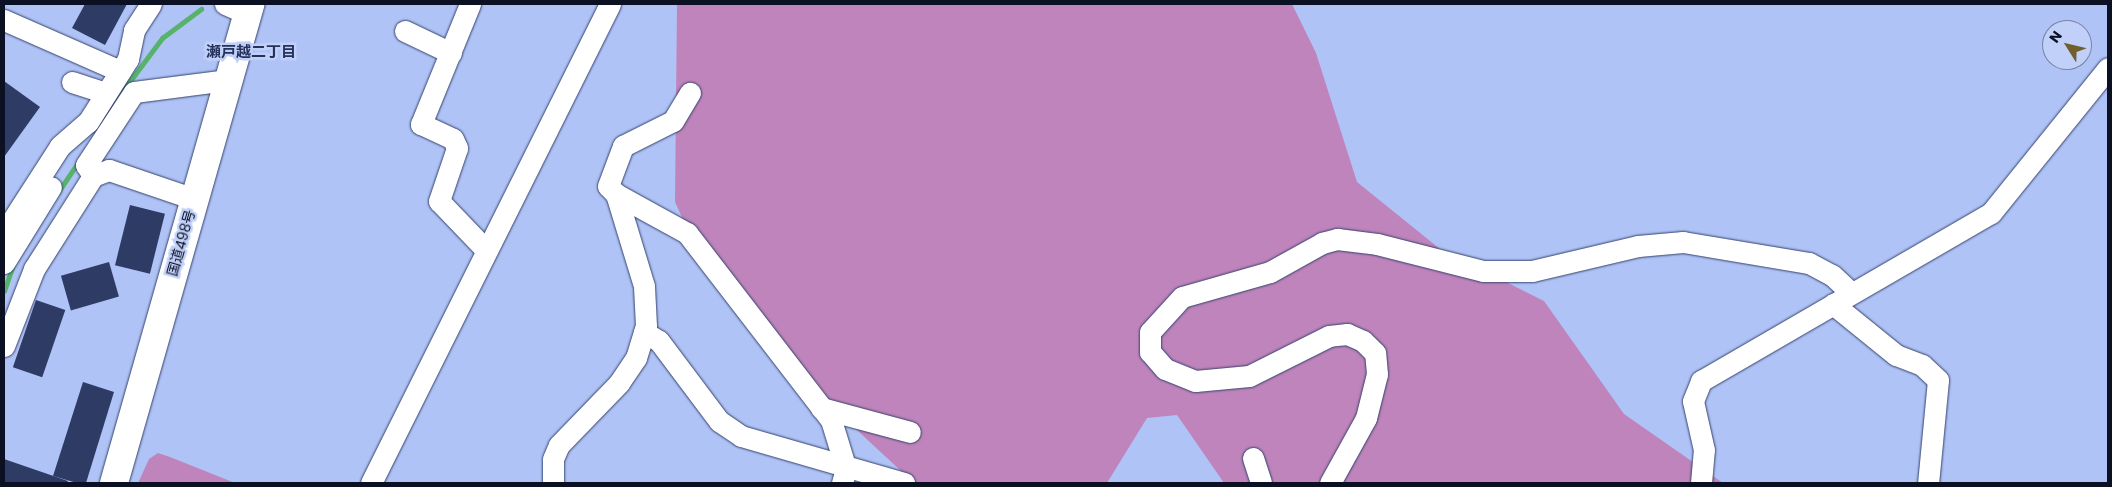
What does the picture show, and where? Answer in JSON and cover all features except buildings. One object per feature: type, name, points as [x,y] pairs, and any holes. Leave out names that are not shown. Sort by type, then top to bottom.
[{"type":"highway","name":"国道498号","points":[[114,483],[228,80],[241,7]]},
{"type":"street","points":[[4,346],[76,162],[88,122],[120,72],[134,30],[151,4]]},
{"type":"street","points":[[470,4],[422,124],[454,139],[457,148],[439,201],[486,250]]},
{"type":"street","points":[[371,483],[610,4]]},
{"type":"street","points":[[4,20],[120,72]]},
{"type":"street","points":[[405,32],[451,53]]},
{"type":"street","points":[[1702,483],[1704,450],[1693,401],[1701,381],[1991,213],[2108,68]]},
{"type":"street","points":[[4,263],[76,162],[134,92],[228,80]]},
{"type":"street","points":[[72,82],[106,93]]},
{"type":"street","points":[[690,92],[673,121],[623,146],[608,186],[616,194],[688,233],[831,420],[844,476]]},
{"type":"street","points":[[76,162],[109,170],[194,198]]},
{"type":"street","points":[[4,233],[76,162]]},
{"type":"street","points":[[553,483],[553,459],[559,444],[619,382],[636,358],[644,332],[644,286],[616,194]]},
{"type":"street","points":[[1330,483],[1372,400],[1375,353],[1364,341],[1347,334],[1329,336],[1249,376],[1195,381],[1165,368],[1150,352],[1150,332],[1182,298],[1270,272],[1322,243],[1337,239],[1377,244],[1483,271],[1532,271],[1638,246],[1683,242],[1809,263],[1832,275],[1842,299],[1896,355],[1922,365],[1938,380],[1928,483]]},
{"type":"street","points":[[644,332],[658,341],[719,421],[741,436],[844,476],[904,483]]},
{"type":"street","points":[[821,408],[910,432]]},
{"type":"street","points":[[1253,458],[1262,483]]},
{"type":"shaded area","points":[[677,4],[1292,4],[1316,53],[1357,182],[1440,249],[1544,301],[1624,414],[1723,483],[1224,483],[1177,415],[1147,418],[1107,483],[914,483],[831,406],[703,263],[675,202]]},
{"type":"shaded area","points":[[158,453],[235,483],[138,483],[149,459]]},
{"type":"waterway","points":[[124,89],[162,38],[201,9]]},
{"type":"waterway","points":[[58,192],[78,162]]},
{"type":"waterway","points":[[4,291],[13,265]]},
{"type":"district","name":"瀬戸越二丁目","points":[[251,52]]}]
